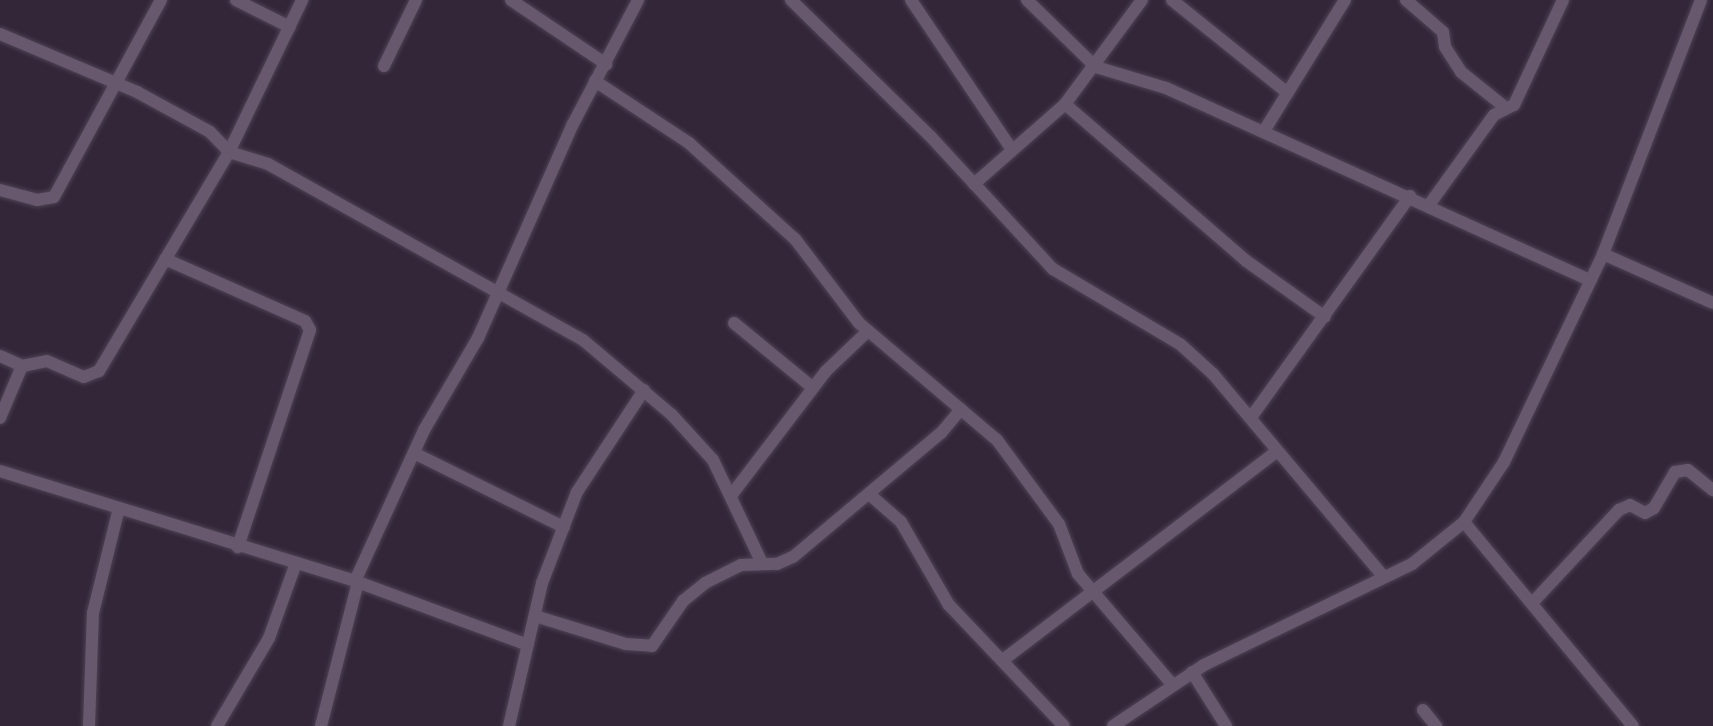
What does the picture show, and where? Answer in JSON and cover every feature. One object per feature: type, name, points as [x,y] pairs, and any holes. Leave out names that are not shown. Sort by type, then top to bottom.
[{"type":"street","points":[[0,190],[37,200],[54,196],[161,0]]},
{"type":"street","points":[[236,0],[290,27]]},
{"type":"street","points":[[0,356],[22,366],[47,360],[84,377],[96,375],[229,152],[302,0]]},
{"type":"street","points":[[384,66],[416,0]]},
{"type":"street","points":[[511,0],[606,64]]},
{"type":"street","points":[[321,726],[357,581],[416,454],[424,430],[500,293],[523,230],[595,81],[638,0]]},
{"type":"street","points":[[791,0],[974,184],[1053,269],[1180,344],[1252,416],[1275,453],[1382,575]]},
{"type":"street","points":[[911,0],[1010,147]]},
{"type":"street","points":[[1027,0],[1096,67],[1166,88],[1410,196],[1590,280]]},
{"type":"street","points":[[974,184],[1010,147],[1065,104],[1096,67],[1142,0]]},
{"type":"street","points":[[1172,0],[1285,91]]},
{"type":"street","points":[[1406,0],[1443,32],[1444,47],[1461,72],[1506,108]]},
{"type":"street","points":[[1429,205],[1494,115],[1506,108],[1523,90],[1563,0]]},
{"type":"street","points":[[1113,726],[1192,672],[1428,553],[1464,522],[1504,462],[1603,254],[1701,0]]},
{"type":"street","points":[[1264,131],[1285,91],[1339,2]]},
{"type":"street","points":[[0,34],[117,82],[210,132],[229,152],[268,164],[583,340],[644,390],[713,460],[733,493],[762,563]]},
{"type":"street","points":[[595,81],[689,143],[795,239],[835,298],[868,331],[997,440],[1037,490],[1059,524],[1078,574],[1172,684]]},
{"type":"street","points":[[1065,104],[1236,253],[1325,316]]},
{"type":"street","points":[[1252,416],[1410,196]]},
{"type":"street","points":[[1603,254],[1713,303]]},
{"type":"street","points":[[165,259],[305,321],[310,330],[238,547]]},
{"type":"street","points":[[734,324],[813,388]]},
{"type":"street","points":[[733,493],[813,388],[868,331]]},
{"type":"street","points":[[0,418],[22,366]]},
{"type":"street","points":[[509,726],[534,616],[564,527],[616,426],[644,390]]},
{"type":"street","points":[[534,616],[626,644],[652,646],[684,601],[705,583],[741,565],[793,557],[869,494],[961,409]]},
{"type":"street","points":[[1003,660],[1095,594],[1275,453]]},
{"type":"street","points":[[416,454],[564,527]]},
{"type":"street","points":[[1534,601],[1619,510],[1630,505],[1645,513],[1654,508],[1676,472],[1688,470],[1713,490]]},
{"type":"street","points":[[0,471],[238,547],[357,581],[528,645]]},
{"type":"street","points":[[869,494],[901,522],[949,605],[1064,726]]},
{"type":"street","points":[[89,726],[93,613],[119,508]]},
{"type":"street","points":[[1464,522],[1495,563],[1534,601],[1633,726]]},
{"type":"street","points":[[217,726],[269,638],[296,563]]},
{"type":"street","points":[[1192,672],[1226,726]]},
{"type":"street","points":[[1423,710],[1436,726]]}]
